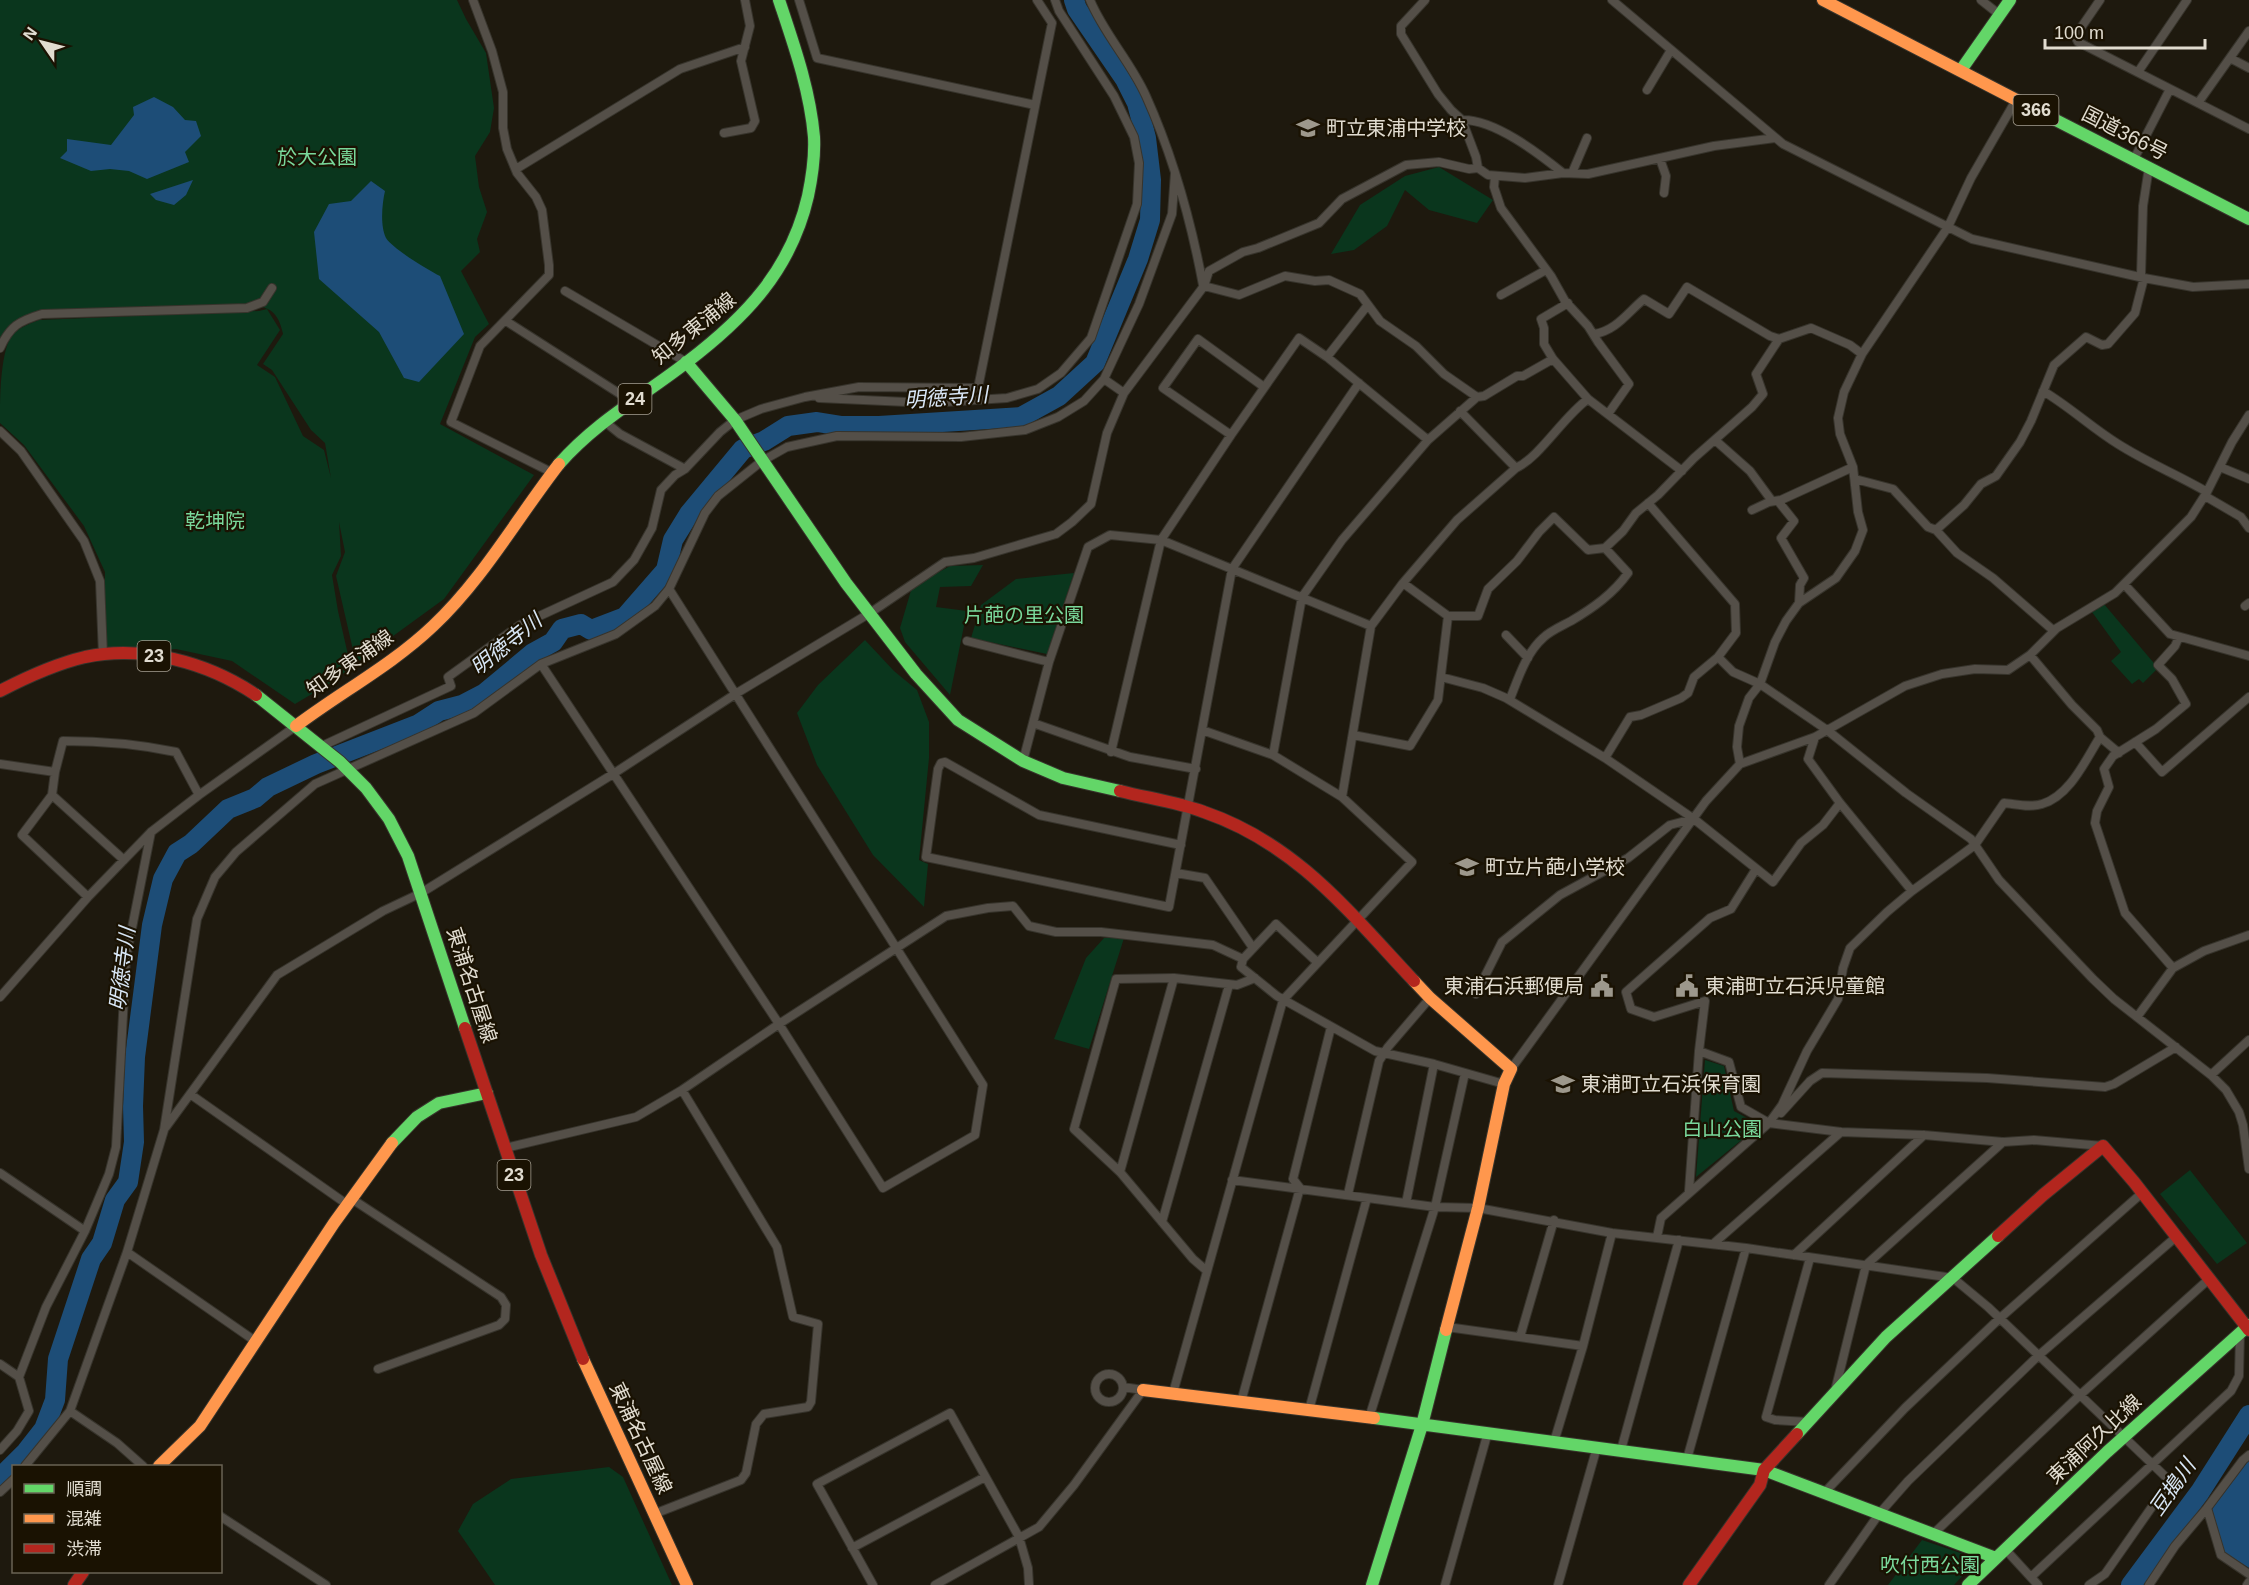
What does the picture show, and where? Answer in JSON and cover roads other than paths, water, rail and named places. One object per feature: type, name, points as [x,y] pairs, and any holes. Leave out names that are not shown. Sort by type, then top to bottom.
[{"type":"main road","name":"知多東浦線","points":[[296,726],[328,701],[405,649],[448,611],[473,582],[551,472],[579,442],[734,324],[752,306],[789,255],[803,220],[813,164],[814,139],[798,64],[779,0]]},
{"type":"main road","name":"国道366号","points":[[1823,0],[2249,219]]},
{"type":"main road","points":[[1962,70],[2010,0]]},
{"type":"main road","points":[[686,362],[735,420],[846,584],[916,674],[958,720],[1023,761],[1063,778],[1187,807],[1232,823],[1275,846],[1322,882],[1430,998],[1510,1069],[1504,1084],[1478,1208],[1422,1425],[1372,1585]]},
{"type":"main road","name":"東浦名古屋線","points":[[0,691],[32,674],[59,665],[104,655],[126,654],[177,660],[249,690],[322,746],[363,783],[388,816],[408,856],[541,1255],[580,1353],[687,1585]]},
{"type":"main road","points":[[161,1465],[200,1426],[255,1341],[387,1149],[417,1117],[439,1103],[487,1093]]},
{"type":"main road","points":[[1689,1585],[1760,1485],[1764,1470],[1886,1337],[2043,1195],[2103,1146],[2246,1329]]},
{"type":"main road","name":"東浦阿久比線","points":[[1968,1585],[2124,1437],[2246,1329]]},
{"type":"main road","points":[[1143,1389],[1488,1432],[1764,1470],[1933,1534],[2000,1554]]},
{"type":"street","points":[[472,0],[492,51],[503,92],[503,128],[507,149],[516,169],[536,197],[542,210],[549,275],[480,346],[451,422],[551,472]]},
{"type":"street","points":[[724,133],[750,128],[755,120],[741,61],[750,26],[745,0]]},
{"type":"street","points":[[799,0],[816,58],[1035,105]]},
{"type":"street","points":[[322,746],[451,686],[448,677],[520,625],[613,582],[634,560],[652,528],[661,490],[735,420],[761,409],[805,397],[859,387],[978,388],[1052,23],[1037,0]]},
{"type":"street","points":[[805,397],[929,403],[1007,398],[1038,389],[1061,373],[1091,338],[1137,204],[1139,163],[1134,137],[1114,96],[1059,11],[1055,0]]},
{"type":"street","points":[[1090,0],[1145,93],[1175,173],[1190,222],[1204,286]]},
{"type":"street","points":[[1425,0],[1401,26],[1401,34],[1438,94],[1462,120],[1478,168]]},
{"type":"street","points":[[1612,0],[1775,138],[1972,239],[2193,287],[2249,284]]},
{"type":"street","points":[[1981,0],[2000,15]]},
{"type":"street","points":[[2100,0],[2078,32],[2076,40],[2249,129]]},
{"type":"street","points":[[2138,72],[2187,0]]},
{"type":"street","points":[[2198,103],[2249,31]]},
{"type":"street","points":[[516,169],[680,69],[745,47]]},
{"type":"street","points":[[1647,90],[1671,50]]},
{"type":"street","points":[[2230,58],[2249,68]]},
{"type":"street","points":[[2134,159],[2170,89]]},
{"type":"street","points":[[1740,764],[1737,747],[1739,726],[1749,698],[1760,684],[1775,642],[1786,621],[1799,603],[1836,578],[1855,550],[1863,530],[1858,512],[1853,467],[1840,434],[1838,418],[1844,392],[1862,354],[1948,227],[1971,178],[2016,100]]},
{"type":"street","points":[[1462,120],[1474,120],[1498,130],[1568,173]]},
{"type":"street","points":[[1568,173],[1587,138]]},
{"type":"street","points":[[164,1130],[277,975],[383,911],[421,893],[613,774],[737,693],[870,613],[945,562],[974,558],[1056,534],[1072,522],[1091,504],[1107,433],[1124,393],[1204,286],[1209,271],[1243,252],[1319,223],[1342,199],[1406,165],[1439,162],[1469,169],[1478,168],[1488,175],[1525,178],[1568,173],[1599,173],[1635,163],[1714,147],[1775,138]]},
{"type":"street","points":[[1660,159],[1666,176],[1664,193]]},
{"type":"street","points":[[1936,530],[1964,505],[1981,484],[1996,476],[2020,442],[2054,365],[2086,337],[2102,345],[2108,344],[2135,313],[2142,277],[2143,206],[2149,167]]},
{"type":"street","points":[[27,1465],[70,1411],[127,1252],[164,1130],[197,920],[215,877],[236,852],[315,784],[474,713],[541,664],[616,633],[655,606],[669,589],[705,513],[718,496],[762,461],[787,447],[837,436],[961,437],[1024,430],[1058,417],[1084,401],[1104,379],[1139,304],[1172,214],[1175,173]]},
{"type":"street","points":[[1495,176],[1494,187],[1501,208],[1629,384],[1608,414]]},
{"type":"street","points":[[1501,295],[1546,270]]},
{"type":"street","points":[[1204,286],[1239,295],[1285,276],[1314,281],[1329,280],[1360,294],[1380,321],[1416,346],[1444,374],[1477,397]]},
{"type":"street","points":[[1594,334],[1608,331],[1617,325],[1644,299],[1669,314],[1688,287],[1762,332],[1779,339]]},
{"type":"street","points":[[0,348],[13,326],[42,314],[247,308],[263,302],[272,288]]},
{"type":"street","points":[[565,291],[686,362]]},
{"type":"street","points":[[1568,303],[1541,319],[1544,328],[1544,344],[1553,359],[1588,399],[1682,471]]},
{"type":"street","points":[[1327,357],[1367,306]]},
{"type":"street","points":[[506,321],[631,401]]},
{"type":"street","points":[[1403,583],[1448,616],[1478,616],[1488,589],[1517,561],[1539,532],[1554,517],[1588,550],[1605,548],[1623,531],[1636,513],[1763,394],[1756,374],[1779,339],[1811,328],[1850,345],[1862,354]]},
{"type":"street","points":[[1111,752],[1161,540],[1299,338],[1327,357],[1428,440]]},
{"type":"street","points":[[1231,435],[1163,388],[1198,339],[1264,387]]},
{"type":"street","points":[[1273,755],[1302,597],[1342,540],[1428,440],[1460,411],[1477,397],[1484,396],[1553,359]]},
{"type":"street","points":[[1104,379],[1124,393]]},
{"type":"street","points":[[1181,845],[1039,815],[945,762],[941,763],[938,769],[926,857],[1169,907],[1176,873],[1181,845],[1187,807],[1233,569],[1359,383]]},
{"type":"street","points":[[2043,391],[2065,404],[2120,445],[2165,472],[2177,474],[2241,518],[2249,528]]},
{"type":"street","points":[[1342,797],[1371,626],[1403,583],[1457,520],[1533,455],[1566,417],[1588,399]]},
{"type":"street","points":[[1460,411],[1516,468]]},
{"type":"street","points":[[1510,1069],[1706,801],[1740,764],[1815,737],[1905,686],[1942,674],[1974,669],[2008,670],[2030,655],[2054,631],[2109,597],[2191,518],[2249,415]]},
{"type":"street","points":[[604,421],[620,434],[685,469]]},
{"type":"street","points":[[0,431],[21,452],[84,541],[100,581],[104,655]]},
{"type":"street","points":[[1715,440],[1750,471],[1794,520],[1781,538],[1804,578],[1800,585],[1799,603]]},
{"type":"street","points":[[2220,466],[2249,479]]},
{"type":"street","points":[[1752,510],[1853,467]]},
{"type":"street","points":[[1855,479],[1893,489],[1928,527],[1936,530],[1957,553],[1993,578],[2054,631]]},
{"type":"street","points":[[1605,758],[1630,717],[1641,715],[1688,693],[1694,677],[1718,657],[1736,633],[1736,606],[1648,503]]},
{"type":"street","points":[[1023,761],[1049,662],[1088,547],[1110,535],[1161,540],[1371,626]]},
{"type":"street","points":[[1510,699],[1528,658],[1542,638],[1605,598],[1628,573],[1605,548]]},
{"type":"street","points":[[2124,584],[2170,634],[2249,656]]},
{"type":"street","points":[[541,664],[779,1024],[883,1188],[975,1135],[983,1085],[737,693],[669,589]]},
{"type":"street","points":[[1353,735],[1410,746],[1438,700],[1448,616]]},
{"type":"street","points":[[1506,635],[1528,658]]},
{"type":"street","points":[[2173,968],[2125,913],[2095,823],[2097,811],[2109,787],[2104,769],[2113,756],[2186,704],[2172,679],[2158,664],[2175,646],[2179,637]]},
{"type":"street","points":[[967,641],[1049,662]]},
{"type":"street","points":[[2030,655],[2072,705],[2097,730],[2100,737],[2119,753]]},
{"type":"street","points":[[1718,657],[1732,672],[1760,684],[1827,730],[1906,793],[1971,839],[1999,880],[2093,979],[2211,1075],[2226,1090],[2240,1112],[2249,1169]]},
{"type":"street","points":[[1441,676],[1483,688],[1510,699],[1605,758],[1694,819],[1773,882],[1801,843],[1823,825],[1840,803]]},
{"type":"street","points":[[2135,742],[2162,772],[2249,697]]},
{"type":"street","points":[[1033,723],[1111,752],[1196,769]]},
{"type":"street","points":[[0,997],[88,897],[151,832],[296,726]]},
{"type":"street","points":[[1173,1393],[1283,1000],[1412,862],[1342,797],[1273,755],[1202,730]]},
{"type":"street","points":[[1815,737],[1808,759],[1840,803],[1912,891]]},
{"type":"street","points":[[1769,1123],[1782,1105],[1807,1051],[1838,999],[1843,968],[1850,948],[1912,891],[1975,845],[2004,803],[2030,806],[2043,804],[2062,791],[2072,780],[2100,737]]},
{"type":"street","points":[[88,897],[22,835],[52,795],[63,741],[108,741],[176,752],[199,795]]},
{"type":"street","points":[[0,764],[55,772]]},
{"type":"street","points":[[52,795],[124,860]]},
{"type":"street","points":[[1476,994],[1502,942],[1560,895],[1628,858],[1670,825],[1694,819]]},
{"type":"street","points":[[0,1450],[29,1412],[19,1377],[46,1307],[85,1231],[109,1174],[116,1147],[126,958],[151,832]]},
{"type":"street","points":[[1689,1191],[1705,1001],[1654,1017],[1631,1009],[1626,992],[1710,918],[1731,909],[1756,868]]},
{"type":"street","points":[[1176,873],[1205,878],[1253,948]]},
{"type":"street","points":[[505,1148],[636,1117],[682,1090],[946,916],[1013,906],[1029,926],[1056,932],[1101,933],[1213,945],[1243,959]]},
{"type":"street","points":[[1317,962],[1276,924],[1243,959],[1241,967],[1283,1000],[1375,1051],[1434,1064],[1504,1084]]},
{"type":"street","points":[[2137,1017],[2173,968],[2204,951],[2249,935]]},
{"type":"street","points":[[1207,1271],[1193,1259],[1120,1172],[1074,1129],[1116,979],[1174,978],[1237,985],[1256,978]]},
{"type":"street","points":[[1120,1172],[1174,978]]},
{"type":"street","points":[[1162,1222],[1229,985]]},
{"type":"street","points":[[1348,1194],[1379,1061],[1383,1053],[1430,998]]},
{"type":"street","points":[[1300,1188],[1293,1179],[1331,1027]]},
{"type":"street","points":[[2211,1075],[2249,1041]]},
{"type":"street","points":[[1657,1237],[1661,1218],[1769,1123],[1810,1081],[1822,1073],[1987,1078],[2105,1087],[2176,1047]]},
{"type":"street","points":[[1699,1051],[1729,1062],[1741,1107],[1769,1123],[1841,1132],[1924,1135],[2003,1142],[2034,1140],[2103,1146]]},
{"type":"street","points":[[1406,1203],[1434,1064]]},
{"type":"street","points":[[1369,1418],[1435,1207],[1465,1073]]},
{"type":"street","points":[[654,1514],[741,1480],[746,1473],[756,1424],[764,1414],[808,1407],[811,1402],[818,1324],[793,1317],[777,1247],[682,1090]]},
{"type":"street","points":[[190,1094],[350,1202],[501,1297],[506,1305],[505,1319],[499,1325],[378,1369]]},
{"type":"street","points":[[1784,1125],[1786,1114],[1798,1094]]},
{"type":"street","points":[[1713,1244],[1841,1132]]},
{"type":"street","points":[[1794,1255],[1924,1135]]},
{"type":"street","points":[[1835,1393],[1866,1265],[2003,1142]]},
{"type":"street","points":[[0,1173],[85,1231]]},
{"type":"street","points":[[1232,1180],[1435,1207],[1478,1208],[1554,1220],[1612,1233],[1746,1248],[1953,1278],[2000,1319],[2170,1481],[2105,1574],[2090,1585]]},
{"type":"street","points":[[1241,1402],[1300,1188]]},
{"type":"street","points":[[1824,1493],[1905,1408],[2000,1319],[2142,1193]]},
{"type":"street","points":[[1309,1410],[1367,1198]]},
{"type":"street","points":[[1520,1337],[1554,1220]]},
{"type":"street","points":[[1554,1442],[1583,1346],[1612,1233]]},
{"type":"street","points":[[1829,1585],[1879,1514],[1923,1466],[2038,1356],[2176,1238]]},
{"type":"street","points":[[1621,1450],[1679,1240]]},
{"type":"street","points":[[1687,1460],[1746,1248]]},
{"type":"street","points":[[127,1252],[255,1341]]},
{"type":"street","points":[[1808,1422],[1775,1420],[1766,1417],[1810,1258]]},
{"type":"street","points":[[1933,1534],[2079,1396],[2209,1279]]},
{"type":"street","points":[[1447,1327],[1583,1346]]},
{"type":"street","points":[[2031,1577],[2231,1391],[2239,1376],[2246,1329]]},
{"type":"street","points":[[0,1364],[19,1377]]},
{"type":"street","points":[[935,1585],[1039,1527],[1074,1485],[1143,1389],[1123,1387]]},
{"type":"street","points":[[70,1411],[117,1443],[141,1465]]},
{"type":"street","points":[[873,1585],[817,1484],[950,1413],[1019,1537],[1028,1568],[1029,1585]]},
{"type":"street","points":[[1444,1585],[1488,1432]]},
{"type":"street","points":[[1558,1585],[1597,1447]]},
{"type":"street","points":[[2149,1585],[2175,1546],[2207,1508],[2242,1460],[2249,1455]]},
{"type":"street","points":[[852,1548],[985,1477]]},
{"type":"street","points":[[0,1492],[12,1481]]},
{"type":"street","points":[[2207,1508],[2221,1555],[2249,1574]]},
{"type":"street","points":[[222,1517],[326,1585]]},
{"type":"street","points":[[2000,1554],[2038,1585]]},
{"type":"water","points":[[154,97],[173,107],[185,120],[196,121],[201,136],[185,152],[189,162],[147,179],[129,171],[110,169],[91,171],[60,158],[67,151],[67,139],[111,145],[134,115],[133,107]]},
{"type":"water","points":[[193,180],[186,195],[174,205],[156,200],[150,194]]},
{"type":"water","points":[[371,181],[385,191],[382,221],[386,238],[403,253],[440,276],[464,334],[419,382],[404,378],[379,332],[319,279],[314,232],[329,204],[351,201]]},
{"type":"water","points":[[2249,1460],[2249,1568],[2224,1552],[2212,1509]]},
{"type":"waterway","name":"明徳寺川","points":[[13,1465],[44,1429],[55,1400],[58,1359],[91,1259],[102,1243],[115,1200],[128,1182],[134,1142],[135,1057],[152,925],[163,879],[177,853],[191,844],[228,809],[255,798],[268,787],[316,764],[419,724],[439,711],[462,705],[485,693],[533,653],[553,642],[562,629],[581,624],[591,630],[625,617],[666,570],[673,540],[689,514],[743,449],[764,441],[788,426],[817,422],[842,426],[879,426],[1021,417],[1059,396],[1095,363],[1138,259],[1150,220],[1151,180],[1146,138],[1137,103],[1125,79],[1077,9],[1074,0]]},
{"type":"waterway","name":"豆搗川","points":[[2131,1585],[2200,1492],[2249,1415]]},
{"type":"waterway","name":"明徳寺川","points":[[0,1478],[12,1466]]},
{"type":"place","name":"町立東浦中学校","points":[[1308,128]]},
{"type":"place","name":"町立片葩小学校","points":[[1467,867]]},
{"type":"place","name":"東浦石浜郵便局","points":[[1602,986]]},
{"type":"place","name":"東浦町立石浜児童館","points":[[1687,986]]},
{"type":"place","name":"東浦町立石浜保育園","points":[[1563,1084]]},
{"type":"park label","name":"於大公園","points":[[317,157]]},
{"type":"park label","name":"乾坤院","points":[[215,521]]},
{"type":"park label","name":"片葩の里公園","points":[[1024,615]]},
{"type":"park label","name":"白山公園","points":[[1722,1129]]},
{"type":"park label","name":"吹付西公園","points":[[1930,1565]]}]
